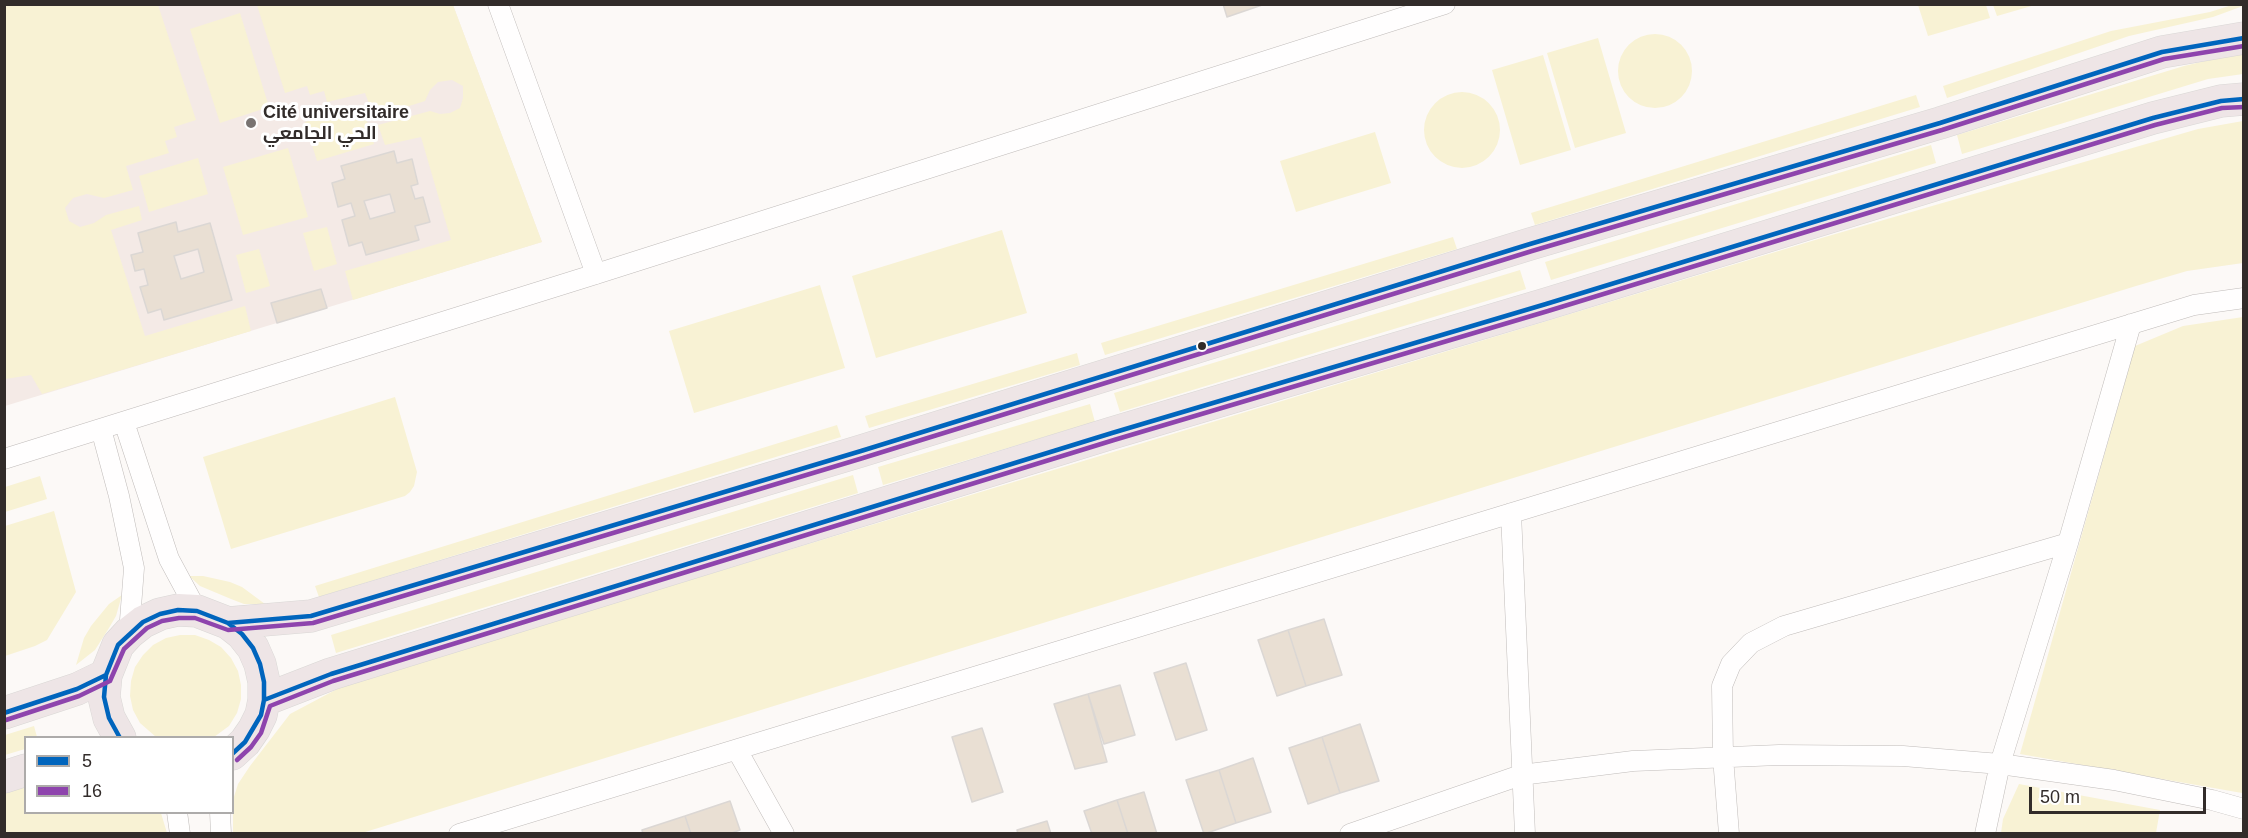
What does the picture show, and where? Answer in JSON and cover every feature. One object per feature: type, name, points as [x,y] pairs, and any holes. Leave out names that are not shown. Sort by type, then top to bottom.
[{"type":"main road","points":[[2162,52],[2199,31],[2244,15]]},
{"type":"main road","points":[[228,623],[311,616],[861,451],[1530,244],[1940,123],[2162,52],[2244,38]]},
{"type":"main road","points":[[264,700],[342,670],[1089,440],[1581,294],[2153,118],[2221,101],[2244,99]]},
{"type":"main road","points":[[119,736],[109,718],[104,697],[106,675],[118,645],[143,621],[178,610],[197,611],[228,623],[247,641],[260,664],[264,682],[264,700],[254,729],[234,754]]},
{"type":"main road","points":[[4,713],[77,689],[106,675]]},
{"type":"main road","points":[[4,777],[24,771]]},
{"type":"street","points":[[498,4],[596,274]]},
{"type":"street","points":[[4,459],[596,274],[1445,4]]},
{"type":"street","points":[[459,834],[2194,305],[2244,298]]},
{"type":"street","points":[[1985,834],[2000,764],[2068,543],[2131,324]]},
{"type":"street","points":[[124,422],[169,559],[197,611]]},
{"type":"street","points":[[101,429],[119,496],[134,568],[129,633]]},
{"type":"street","points":[[1511,513],[1525,834]]},
{"type":"street","points":[[1729,834],[1723,757],[1722,686],[1731,664],[1751,643],[1784,626],[2068,543]]},
{"type":"street","points":[[736,750],[784,834]]},
{"type":"street","points":[[1350,834],[1521,775],[1633,761],[1779,754],[1903,756],[2000,764],[2114,780],[2212,800],[2244,809]]},
{"type":"street","points":[[177,814],[180,834]]},
{"type":"street","points":[[220,814],[221,834]]},
{"type":"shaded area","points":[[5,4],[158,5],[196,120],[174,127],[177,137],[165,141],[169,153],[126,166],[133,190],[104,198],[87,194],[73,198],[65,208],[69,221],[80,227],[94,223],[106,215],[139,206],[142,220],[111,230],[145,336],[245,306],[251,331],[42,394],[31,375],[5,379]]},
{"type":"shaded area","points":[[1993,4],[2035,5],[1997,16]]},
{"type":"shaded area","name":"Cité universitaire الحي الجامعي","points":[[4,5],[453,5],[542,242],[5,406]]},
{"type":"shaded area","points":[[257,5],[453,5],[542,242],[353,300],[345,271],[451,240],[421,137],[385,145],[378,125],[430,111],[440,114],[450,113],[460,108],[463,86],[452,80],[438,82],[430,90],[425,101],[374,117],[365,93],[327,102],[324,91],[310,95],[307,86],[285,93]]},
{"type":"shaded area","points":[[1918,5],[1986,5],[1990,18],[1928,36]]},
{"type":"shaded area","points":[[2232,5],[2243,6],[2213,17],[2129,36],[1947,98],[1943,86],[2111,31],[2210,12]]},
{"type":"shaded area","points":[[240,13],[269,107],[220,123],[190,29]]},
{"type":"shaded area","points":[[1648,34],[1662,34],[1676,40],[1686,50],[1692,64],[1690,85],[1676,102],[1662,108],[1648,108],[1634,102],[1624,92],[1618,78],[1618,64],[1624,50],[1634,40]]},
{"type":"shaded area","points":[[1598,38],[1626,133],[1575,148],[1547,53]]},
{"type":"shaded area","points":[[2243,52],[2243,74],[2208,79],[1962,154],[1957,135],[2184,66]]},
{"type":"shaded area","points":[[1543,55],[1571,150],[1520,165],[1492,70]]},
{"type":"shaded area","points":[[1462,92],[1476,95],[1489,103],[1497,116],[1500,130],[1497,144],[1489,157],[1476,165],[1462,168],[1448,165],[1435,157],[1427,144],[1424,130],[1427,116],[1435,103],[1448,95]]},
{"type":"shaded area","points":[[1916,95],[1920,107],[1535,225],[1531,213]]},
{"type":"shaded area","points":[[362,105],[374,144],[317,161],[305,122]]},
{"type":"shaded area","points":[[2243,121],[2243,263],[2187,271],[2136,286],[362,833],[233,833],[234,797],[238,784],[250,766],[290,714],[339,688],[388,671],[1825,237],[2198,129]]},
{"type":"shaded area","points":[[1375,132],[1391,183],[1296,212],[1280,161]]},
{"type":"shaded area","points":[[1931,145],[1936,163],[1551,280],[1545,262]]},
{"type":"shaded area","points":[[288,148],[308,217],[243,235],[223,167]]},
{"type":"shaded area","points":[[198,158],[208,194],[149,212],[139,176]]},
{"type":"shaded area","points":[[327,227],[337,264],[314,271],[303,233]]},
{"type":"shaded area","points":[[1002,230],[1027,313],[876,358],[852,276]]},
{"type":"shaded area","points":[[1453,237],[1457,249],[1105,355],[1101,343]]},
{"type":"shaded area","points":[[259,249],[270,286],[246,293],[236,255]]},
{"type":"shaded area","points":[[1520,270],[1526,289],[1120,412],[1114,393]]},
{"type":"shaded area","points":[[820,285],[845,368],[694,413],[669,331]]},
{"type":"shaded area","points":[[2243,317],[2244,787],[2242,793],[2020,754],[2135,346],[2183,326]]},
{"type":"shaded area","points":[[1077,353],[1080,365],[869,428],[865,416]]},
{"type":"shaded area","points":[[395,397],[417,472],[410,492],[405,496],[231,549],[203,457]]},
{"type":"shaded area","points":[[1090,404],[1095,422],[883,485],[878,467]]},
{"type":"shaded area","points":[[837,425],[841,437],[319,597],[315,586]]},
{"type":"shaded area","points":[[853,475],[858,493],[336,653],[331,635]]},
{"type":"shaded area","points":[[40,476],[47,499],[5,512],[5,487]]},
{"type":"shaded area","points":[[54,511],[76,592],[47,640],[5,656],[5,526]]},
{"type":"shaded area","points":[[189,576],[203,576],[230,582],[242,587],[265,604],[244,604],[200,586]]},
{"type":"shaded area","points":[[122,595],[116,616],[95,650],[76,665],[84,638],[91,626],[109,604]]},
{"type":"shaded area","points":[[195,635],[209,640],[221,647],[231,658],[238,671],[241,699],[237,713],[229,726],[215,736],[155,736],[140,723],[133,710],[130,696],[135,667],[153,645],[166,638]]},
{"type":"shaded area","points":[[34,726],[37,736],[24,736],[24,749],[5,755],[5,735]]},
{"type":"shaded area","points":[[2019,784],[2160,810],[2156,833],[2001,833],[2003,819]]},
{"type":"shaded area","points":[[24,786],[24,814],[161,814],[167,833],[5,834],[5,793]]},
{"type":"building","points":[[1223,4],[1265,4],[1227,17]]},
{"type":"building","points":[[394,151],[397,163],[412,159],[418,184],[411,186],[415,199],[423,197],[430,222],[415,226],[419,240],[366,255],[362,242],[349,246],[342,220],[355,216],[351,203],[338,207],[332,183],[345,179],[341,166]],"holes":[[[390,194],[395,212],[370,219],[364,201]]]},
{"type":"building","points":[[176,222],[178,232],[210,223],[232,300],[164,320],[161,309],[148,313],[140,287],[148,285],[144,269],[135,271],[131,255],[143,252],[138,233]],"holes":[[[198,249],[204,272],[181,279],[174,256]]]},
{"type":"building","points":[[321,289],[327,308],[277,323],[271,303]]},
{"type":"building","points":[[1324,619],[1342,675],[1306,686],[1288,630]]},
{"type":"building","points":[[1288,630],[1306,686],[1277,696],[1258,640]]},
{"type":"building","points":[[1186,663],[1207,730],[1176,740],[1154,673]]},
{"type":"building","points":[[1120,685],[1135,735],[1104,744],[1088,694]]},
{"type":"building","points":[[1088,694],[1107,762],[1075,769],[1054,704]]},
{"type":"building","points":[[1360,724],[1379,781],[1340,793],[1322,737]]},
{"type":"building","points":[[982,728],[1003,792],[972,802],[952,737]]},
{"type":"building","points":[[1322,737],[1340,793],[1308,804],[1289,748]]},
{"type":"building","points":[[1253,758],[1271,812],[1236,823],[1219,770]]},
{"type":"building","points":[[1219,770],[1236,823],[1204,834],[1186,780]]},
{"type":"building","points":[[1144,792],[1157,834],[1128,834],[1117,800]]},
{"type":"building","points":[[1117,800],[1128,834],[1092,834],[1084,811]]},
{"type":"building","points":[[730,801],[740,830],[729,834],[691,834],[685,816]]},
{"type":"building","points":[[685,816],[691,834],[643,834],[642,830]]},
{"type":"building","points":[[1047,821],[1051,834],[1018,834],[1017,830]]},
{"type":"transit line","name":"5","points":[[228,623],[311,616],[861,451],[1530,244],[1940,123],[2162,52],[2244,38]]},
{"type":"transit line","name":"16","points":[[6,720],[79,696],[110,681],[124,649],[147,628],[162,621],[195,618],[228,630],[313,623],[863,458],[1532,251],[1942,130],[2164,59],[2244,46]]},
{"type":"transit line","name":"5","points":[[264,700],[331,674],[1112,433],[1546,304],[2153,118],[2221,101],[2244,99]]},
{"type":"transit line","name":"16","points":[[237,760],[251,747],[261,733],[270,706],[333,681],[1114,440],[1548,311],[2155,125],[2222,108],[2244,107]]},
{"type":"transit line","name":"5","points":[[119,736],[109,718],[104,697],[106,675],[118,645],[143,622],[160,614],[178,610],[197,611],[228,623],[242,634],[253,648],[260,664],[264,682],[261,715],[245,742],[234,752]]},
{"type":"transit line","name":"5","points":[[4,713],[77,689],[106,675]]},
{"type":"place","name":"Cité universitaire الحي الجامعي","points":[[251,123]]}]
